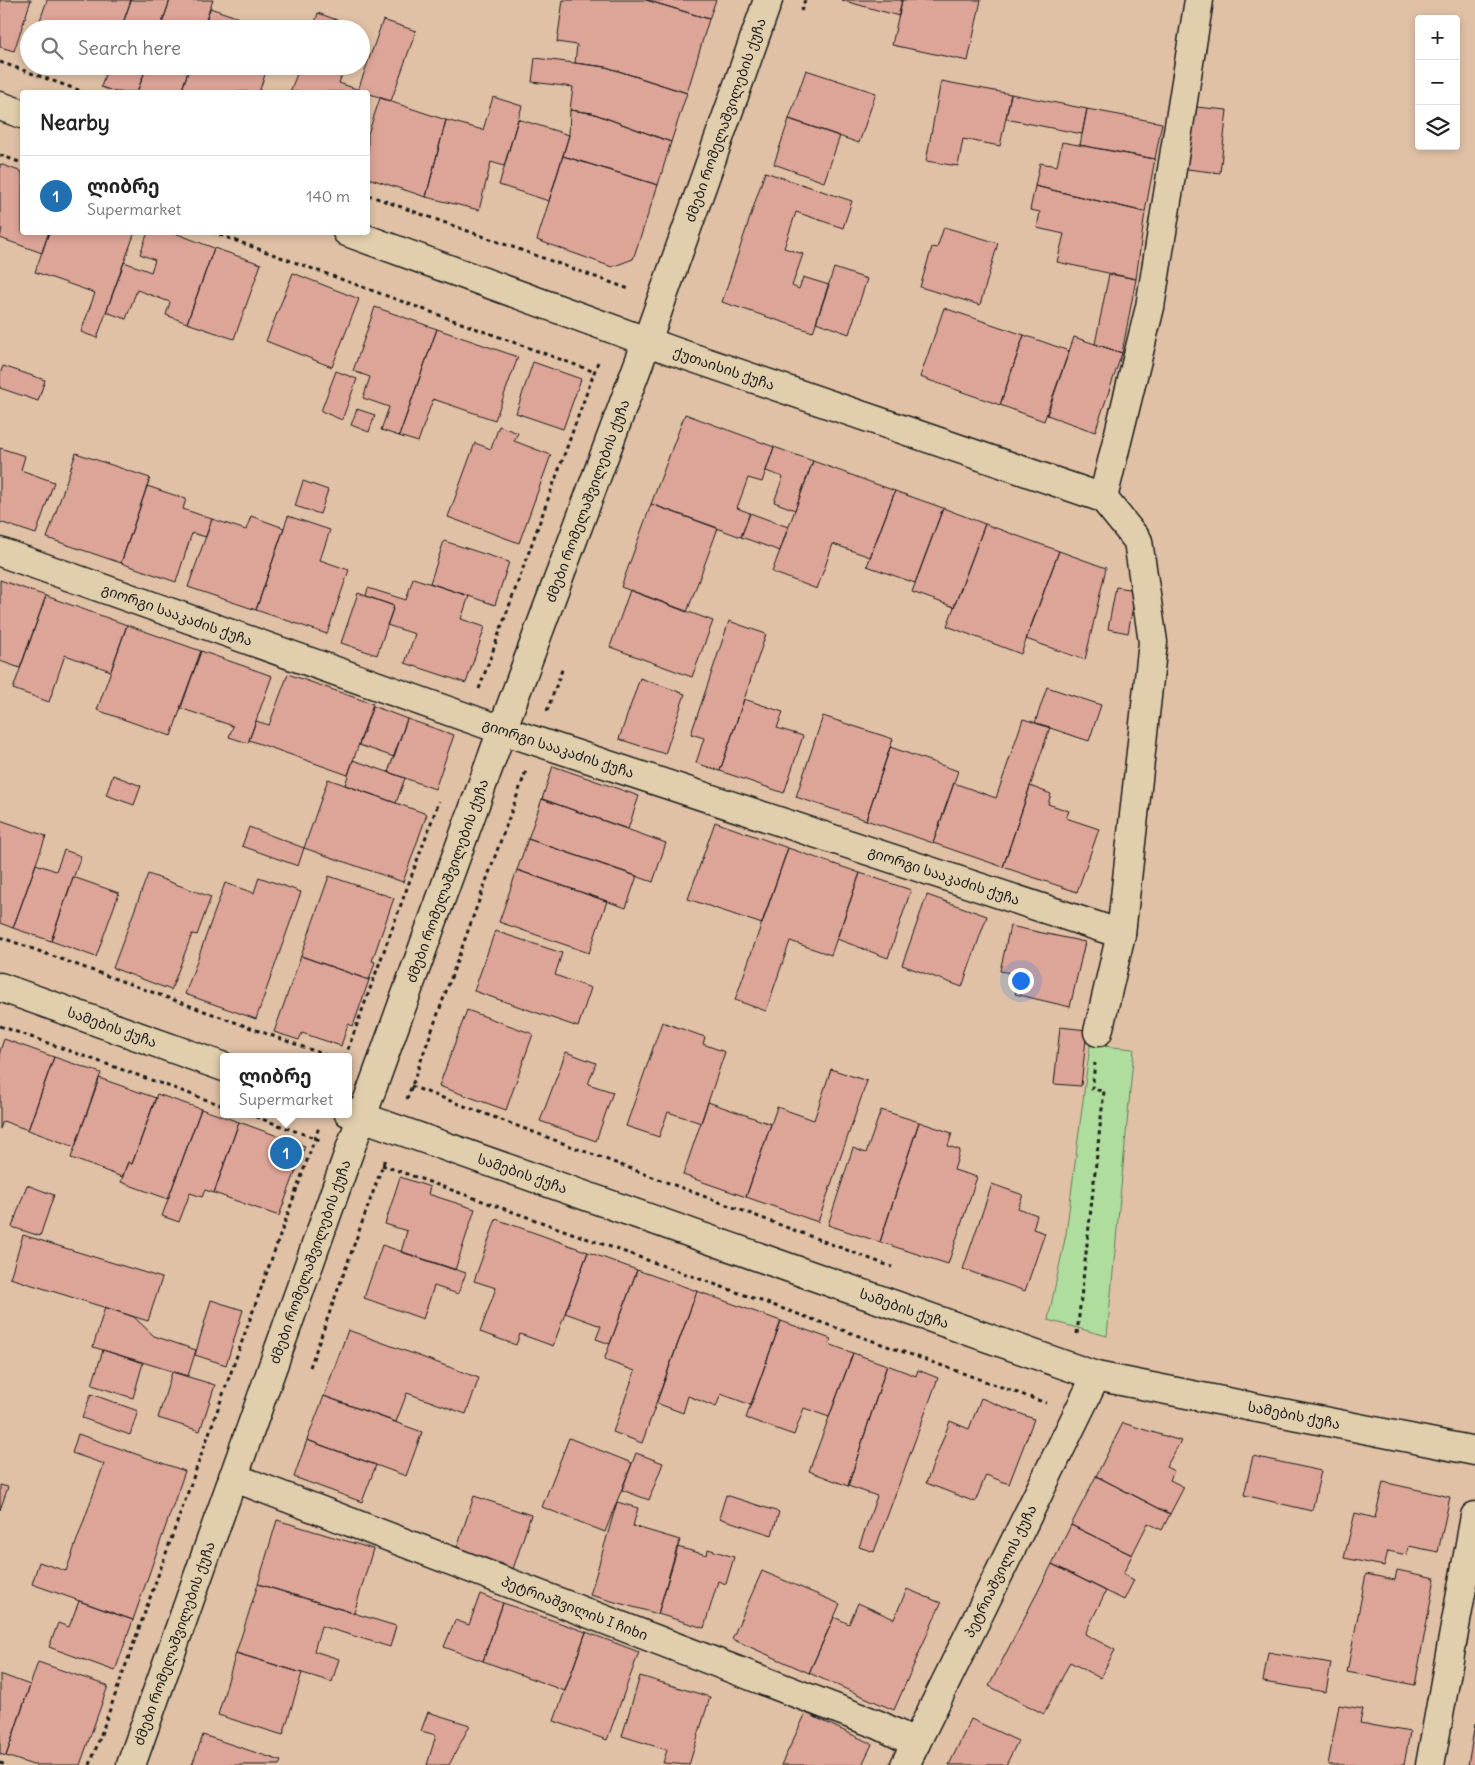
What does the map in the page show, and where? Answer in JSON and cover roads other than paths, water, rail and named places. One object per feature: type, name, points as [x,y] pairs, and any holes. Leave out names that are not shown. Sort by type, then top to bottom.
[{"type":"street","name":"ძმები რომელაშვილების ქუჩა","points":[[131,1765],[349,1152],[355,1115],[377,1074],[502,730],[647,341],[768,0]]},
{"type":"street","points":[[1098,1032],[1121,934],[1153,642],[1138,541],[1103,498],[1150,307],[1199,0]]},
{"type":"street","points":[[0,106],[20,113]]},
{"type":"street","name":"ქუთაისის ქუჩა","points":[[355,235],[610,328],[1103,498]]},
{"type":"street","name":"გიორგი სააკაძის ქუჩა","points":[[0,552],[502,730],[1121,934]]},
{"type":"street","name":"სამების ქუჩა","points":[[0,987],[220,1066]]},
{"type":"street","name":"სამების ქუჩა","points":[[355,1115],[1096,1376],[1475,1452]]},
{"type":"street","name":"პეტრიაშვილის ქუჩა","points":[[911,1754],[1096,1376]]},
{"type":"street","name":"პეტრიაშვილის I ჩიხი","points":[[233,1477],[870,1722],[911,1754]]},
{"type":"street","points":[[1430,1765],[1475,1516]]},
{"type":"place","name":"ლიბრე","points":[[286,1153]]}]
